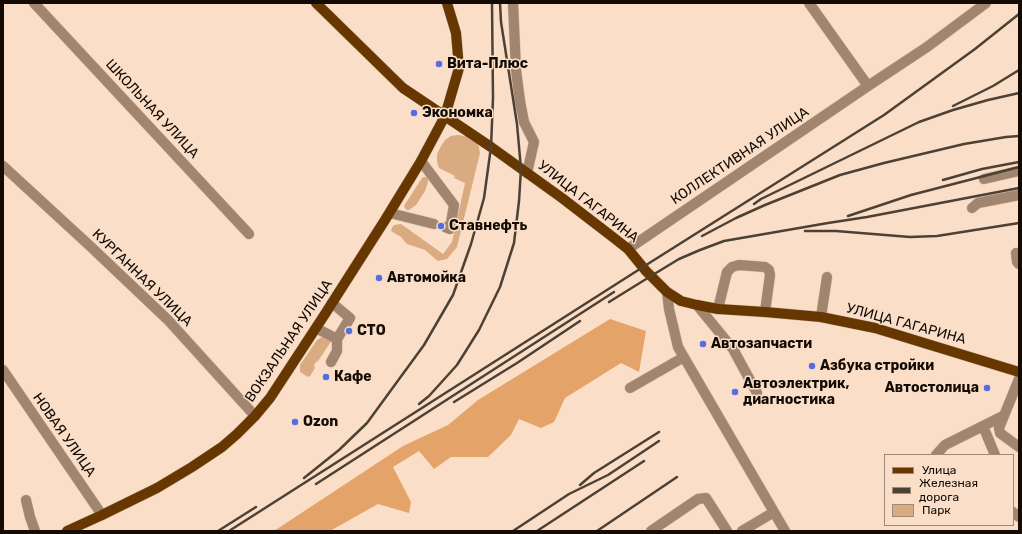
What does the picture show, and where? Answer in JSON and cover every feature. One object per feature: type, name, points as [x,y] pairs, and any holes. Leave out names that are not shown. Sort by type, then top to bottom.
[{"type":"main road","name":"УЛИЦА ГАГАРИНА","points":[[316,3],[403,88],[491,147],[562,198],[628,249],[646,271],[667,292],[681,301],[718,310],[821,317],[875,328],[1019,372]]},
{"type":"main road","name":"ВОКЗАЛЬНАЯ УЛИЦА","points":[[67,531],[157,488],[192,467],[222,447],[237,434],[270,398],[390,212],[437,133],[445,116],[459,68],[456,33],[447,3]]},
{"type":"street","name":"ШКОЛЬНАЯ УЛИЦА","points":[[34,3],[249,234]]},
{"type":"street","points":[[513,3],[516,70],[520,101],[524,122],[534,142],[527,173]]},
{"type":"street","points":[[809,3],[868,86]]},
{"type":"street","name":"КОЛЛЕКТИВНАЯ УЛИЦА","points":[[628,249],[927,47],[974,7],[986,3]]},
{"type":"street","points":[[421,160],[454,205],[450,229],[445,227]]},
{"type":"street","name":"КУРГАННАЯ УЛИЦА","points":[[3,166],[168,320],[255,416]]},
{"type":"street","points":[[984,179],[1019,171]]},
{"type":"street","points":[[972,208],[978,203],[1019,195]]},
{"type":"street","points":[[390,212],[434,224]]},
{"type":"street","points":[[1016,253],[1016,262],[1019,264]]},
{"type":"street","points":[[718,310],[727,272],[732,267],[739,265],[765,267],[769,270],[770,275],[764,312]]},
{"type":"street","points":[[821,317],[827,277]]},
{"type":"street","points":[[667,292],[669,309],[678,347],[785,531]]},
{"type":"street","points":[[331,362],[337,351],[337,339],[350,318],[332,303]]},
{"type":"street","points":[[698,305],[733,349],[757,393]]},
{"type":"street","points":[[316,328],[337,339]]},
{"type":"street","points":[[630,388],[684,357]]},
{"type":"street","name":"НОВАЯ УЛИЦА","points":[[3,370],[102,515]]},
{"type":"street","points":[[1019,379],[998,428],[1000,433],[1019,447]]},
{"type":"street","points":[[937,454],[945,445],[1004,416]]},
{"type":"street","points":[[983,426],[995,454]]},
{"type":"street","points":[[651,531],[698,499],[706,498],[727,531]]},
{"type":"street","points":[[26,500],[35,531]]},
{"type":"street","points":[[742,531],[774,512]]},
{"type":"green space","points":[[458,135],[469,137],[478,143],[480,153],[457,247],[447,259],[438,261],[425,250],[407,244],[401,237],[391,231],[394,225],[401,224],[443,254],[452,242],[465,183],[439,168],[437,154],[445,140],[451,136]]},
{"type":"green space","points":[[424,177],[428,178],[425,191],[416,205],[407,210],[404,206]]},
{"type":"green space","points":[[322,337],[332,340],[314,365],[315,368],[308,377],[300,372],[300,365],[317,340]]},
{"type":"shaded area","points":[[610,319],[646,331],[639,372],[621,363],[565,398],[554,422],[541,428],[519,419],[511,435],[488,457],[451,457],[434,469],[419,451],[393,467],[411,502],[409,513],[378,504],[330,531],[274,531],[403,446],[448,425],[478,400]]},
{"type":"railway","points":[[304,478],[339,450],[367,423],[424,345],[453,295],[471,244],[484,198],[491,147],[493,98],[492,3]]},
{"type":"railway","points":[[419,404],[429,396],[457,365],[479,330],[500,287],[514,243],[521,169],[517,124],[501,22],[500,3]]},
{"type":"railway","points":[[229,531],[884,115],[975,49],[1019,14]]},
{"type":"railway","points":[[953,106],[993,86],[1019,70]]},
{"type":"railway","points":[[754,204],[761,199],[919,122],[953,110],[1019,93]]},
{"type":"railway","points":[[702,236],[765,205],[840,175],[964,144],[1019,136]]},
{"type":"railway","points":[[943,180],[982,169],[1019,162]]},
{"type":"railway","points":[[848,216],[911,195],[1019,167]]},
{"type":"railway","points":[[609,302],[679,259],[724,241],[867,217],[1019,188]]},
{"type":"railway","points":[[805,231],[836,231],[910,237],[937,236],[1019,223]]},
{"type":"railway","points":[[316,484],[614,292]]},
{"type":"railway","points":[[454,402],[517,363],[580,321]]},
{"type":"railway","points":[[580,485],[594,473],[659,432]]},
{"type":"railway","points":[[513,531],[569,494],[608,475],[659,441]]},
{"type":"railway","points":[[537,531],[644,461]]},
{"type":"railway","points":[[597,531],[677,477]]},
{"type":"railway","points":[[218,531],[256,507]]},
{"type":"place","name":"Вита-Плюс","points":[[439,64]]},
{"type":"place","name":"Экономка","points":[[414,113]]},
{"type":"place","name":"Ставнефть","points":[[441,226]]},
{"type":"place","name":"Автомойка","points":[[379,278]]},
{"type":"place","name":"СТО","points":[[349,331]]},
{"type":"place","name":"Автозапчасти","points":[[703,344]]},
{"type":"place","name":"Азбука стройки","points":[[812,366]]},
{"type":"place","name":"Кафе","points":[[326,377]]},
{"type":"place","name":"Автостолица","points":[[987,388]]},
{"type":"place","name":"Автоэлектрик, диагностика","points":[[735,392]]},
{"type":"place","name":"Ozon","points":[[295,422]]}]
